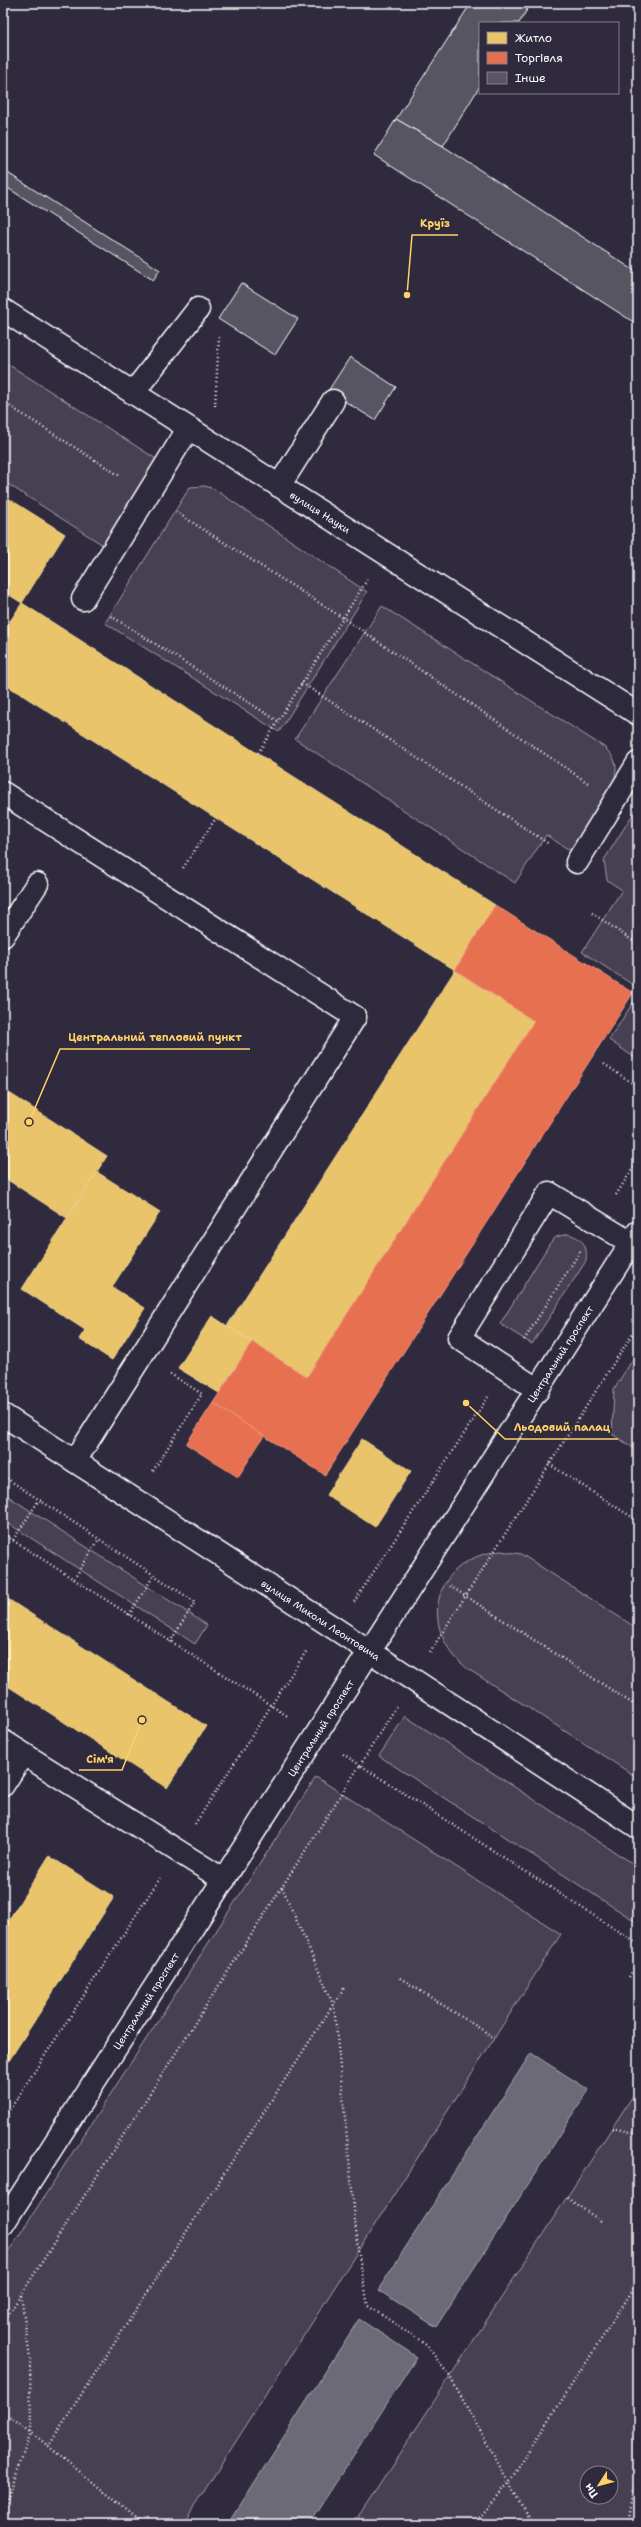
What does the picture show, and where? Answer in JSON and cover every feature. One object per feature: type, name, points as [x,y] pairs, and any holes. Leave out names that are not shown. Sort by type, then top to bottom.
[{"type":"street","name":"вулиця Науки","points":[[3,310],[638,714]]},
{"type":"street","points":[[134,393],[196,311]]},
{"type":"street","points":[[279,486],[333,402]]},
{"type":"street","points":[[83,599],[188,429]]},
{"type":"street","points":[[577,862],[638,763]]},
{"type":"street","points":[[3,793],[164,897],[355,1016],[75,1461]]},
{"type":"street","points":[[3,936],[37,884]]},
{"type":"street","points":[[538,1390],[459,1338],[549,1193],[634,1238]]},
{"type":"street","name":"Центральний проспект","points":[[3,2224],[634,1238]]},
{"type":"street","name":"вулиця Миколи Леонтовича","points":[[3,1415],[332,1626],[638,1827]]},
{"type":"street","points":[[3,1741],[224,1880]]},
{"type":"street","points":[[3,1785],[23,1754]]},
{"type":"path","points":[[196,311],[220,329],[213,444]]},
{"type":"path","points":[[3,402],[343,618],[615,801]]},
{"type":"path","points":[[258,753],[384,552]]},
{"type":"path","points":[[83,599],[278,721]]},
{"type":"path","points":[[302,683],[577,862]]},
{"type":"path","points":[[164,897],[216,818]]},
{"type":"path","points":[[592,913],[636,943],[638,949]]},
{"type":"path","points":[[604,1064],[638,1087]]},
{"type":"path","points":[[3,2120],[310,1646],[348,1610],[506,1369],[580,1252]]},
{"type":"path","points":[[3,2323],[360,1765],[465,1596],[638,1325]]},
{"type":"path","points":[[135,1500],[202,1394],[142,1355]]},
{"type":"path","points":[[549,1464],[638,1521]]},
{"type":"path","points":[[3,1476],[195,1602],[170,1642]]},
{"type":"path","points":[[13,1540],[39,1500]]},
{"type":"path","points":[[3,1534],[638,1944]]},
{"type":"path","points":[[74,1579],[99,1538]]},
{"type":"path","points":[[389,1546],[638,1707]]},
{"type":"path","points":[[129,1615],[154,1575]]},
{"type":"path","points":[[282,1887],[334,2006],[358,2250],[368,2306],[426,2344],[450,2377],[508,2484],[532,2524]]},
{"type":"path","points":[[629,1977],[638,1962]]},
{"type":"path","points":[[400,1978],[495,2038]]},
{"type":"path","points":[[48,2446],[334,2006],[344,1988]]},
{"type":"path","points":[[612,2128],[638,2134]]},
{"type":"path","points":[[567,2198],[602,2220]]},
{"type":"path","points":[[474,2524],[508,2484],[638,2282]]},
{"type":"path","points":[[3,2511],[31,2432],[30,2359],[21,2294]]},
{"type":"path","points":[[3,2412],[31,2432],[144,2524]]},
{"type":"path","points":[[627,2524],[638,2463]]},
{"type":"shaded area","points":[[3,361],[161,462],[106,547],[3,481]]},
{"type":"shaded area","points":[[205,486],[214,489],[367,592],[279,732],[105,623],[190,487]]},
{"type":"shaded area","points":[[382,606],[604,747],[610,754],[615,762],[616,771],[613,783],[601,808],[571,851],[546,835],[515,883],[295,739]]},
{"type":"shaded area","points":[[638,806],[638,988],[582,952],[622,890],[607,880],[604,860]]},
{"type":"shaded area","points":[[638,995],[638,1060],[609,1040]]},
{"type":"shaded area","points":[[568,1234],[581,1240],[583,1243],[586,1251],[586,1261],[532,1344],[500,1324],[550,1243],[556,1237]]},
{"type":"shaded area","points":[[638,1351],[638,1451],[612,1434],[614,1389]]},
{"type":"shaded area","points":[[3,1493],[207,1625],[195,1644],[3,1520]]},
{"type":"shaded area","points":[[501,1551],[521,1554],[638,1629],[638,1778],[468,1669],[451,1652],[441,1634],[437,1615],[440,1597],[447,1580],[460,1566],[478,1556]]},
{"type":"shaded area","points":[[405,1716],[638,1867],[638,1923],[379,1756]]},
{"type":"shaded area","points":[[316,1777],[561,1934],[183,2524],[3,2524],[3,2260]]},
{"type":"shaded area","points":[[531,2053],[589,2090],[436,2327],[378,2290]]},
{"type":"shaded area","points":[[638,2088],[638,2524],[354,2524]]},
{"type":"shaded area","points":[[359,2319],[417,2357],[309,2524],[228,2524]]},
{"type":"building: Житло","points":[[3,495],[65,534],[22,603],[3,591]]},
{"type":"building: Житло","points":[[22,603],[495,905],[455,970],[3,683],[3,632]]},
{"type":"building: Житло","points":[[455,970],[534,1021],[307,1377],[227,1326]]},
{"type":"building: Житло","points":[[3,1089],[107,1156],[67,1218],[3,1177]]},
{"type":"building: Житло","points":[[97,1172],[160,1212],[112,1287],[145,1308],[112,1360],[79,1339],[85,1330],[22,1289]]},
{"type":"building: Житло","points":[[212,1316],[252,1342],[219,1393],[178,1368]]},
{"type":"building: Житло","points":[[362,1439],[411,1471],[375,1527],[326,1495]]},
{"type":"building: Житло","points":[[3,1596],[206,1726],[167,1788],[3,1683]]},
{"type":"building: Житло","points":[[49,1856],[114,1897],[3,2070],[3,1929]]},
{"type":"building: Торгівля","points":[[495,905],[633,993],[325,1475],[213,1403],[252,1342],[307,1377],[534,1021],[455,970]]},
{"type":"building: Торгівля","points":[[213,1403],[264,1436],[238,1477],[186,1444]]},
{"type":"building: Інше","points":[[471,3],[531,3],[520,22],[479,22],[479,88],[443,146],[396,119]]},
{"type":"building: Інше","points":[[622,3],[638,3],[638,14]]},
{"type":"building: Інше","points":[[396,119],[443,146],[638,273],[638,325],[374,155]]},
{"type":"building: Інше","points":[[3,170],[160,270],[153,280],[3,185]]},
{"type":"building: Інше","points":[[241,283],[298,319],[275,355],[218,319]]},
{"type":"building: Інше","points":[[350,357],[396,387],[375,420],[328,391]]},
{"type":"place","name":"Круїз","points":[[407,295]]},
{"type":"place","name":"Центральний тепловий пункт","points":[[29,1122]]},
{"type":"place","name":"Льодовий палац","points":[[466,1403]]},
{"type":"place","name":"Сім'я","points":[[142,1720]]}]
